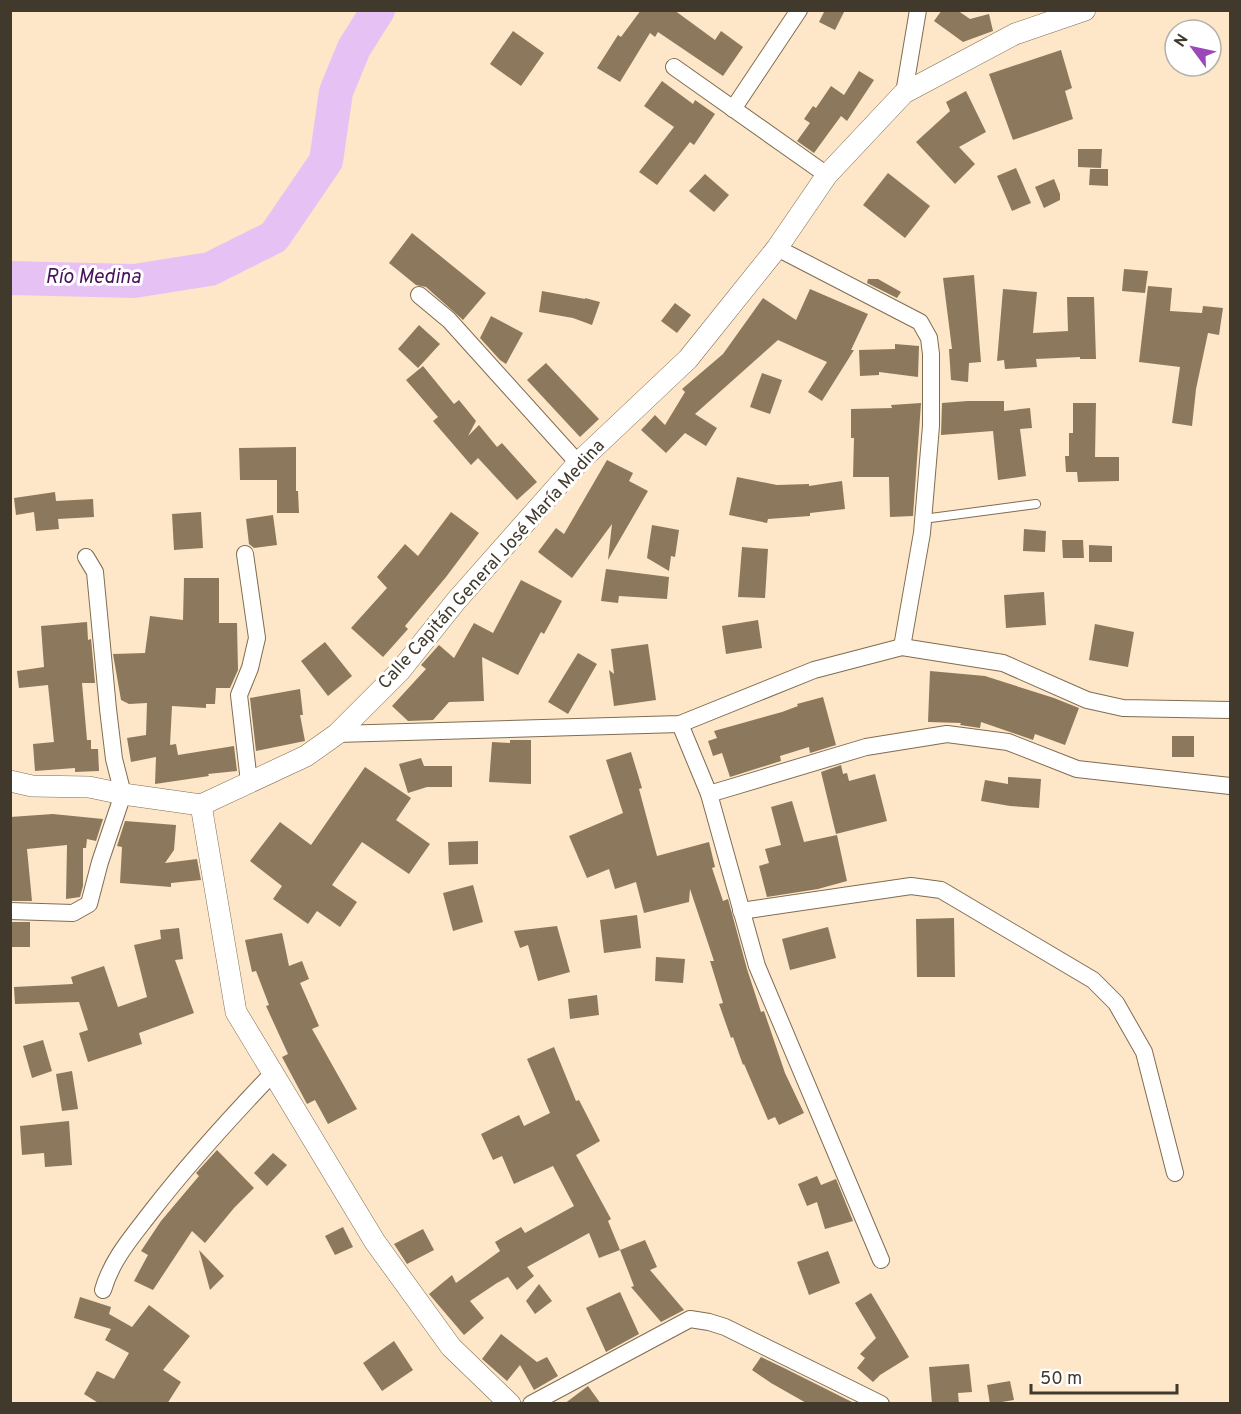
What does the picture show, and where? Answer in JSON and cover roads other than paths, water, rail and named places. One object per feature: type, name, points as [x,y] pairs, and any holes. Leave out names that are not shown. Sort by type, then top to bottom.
[{"type":"street","points":[[733,109],[799,10]]},
{"type":"street","points":[[904,93],[918,10]]},
{"type":"street","name":"Calle Capitán General José María Medina","points":[[201,805],[306,756],[337,734],[400,671],[456,601],[578,463],[688,359],[777,249],[827,174],[904,93],[1015,34],[1085,10]]},
{"type":"street","points":[[674,67],[827,174]]},
{"type":"street","points":[[777,249],[920,322],[929,338],[932,426],[923,519],[902,647]]},
{"type":"street","points":[[419,294],[449,320],[578,463]]},
{"type":"street","points":[[244,554],[257,638],[250,668],[240,695],[249,782]]},
{"type":"street","points":[[10,911],[73,913],[89,904],[100,862],[123,794],[114,759],[94,572],[86,557]]},
{"type":"street","points":[[337,734],[680,724],[814,670],[902,647],[1003,663],[1087,700],[1123,708],[1230,710]]},
{"type":"street","points":[[680,724],[709,794],[757,966],[881,1260]]},
{"type":"street","points":[[709,794],[866,747],[947,735],[1008,742],[1077,769],[1230,786]]},
{"type":"street","points":[[10,781],[32,786],[89,787],[201,805],[236,1012],[375,1242],[451,1347],[510,1404]]},
{"type":"street","points":[[741,911],[911,886],[941,890],[1093,980],[1116,1003],[1144,1052],[1175,1173]]},
{"type":"street","points":[[103,1290],[117,1256],[187,1167],[273,1073]]},
{"type":"street","points":[[531,1404],[690,1319],[725,1327],[881,1404]]},
{"type":"lane","points":[[923,519],[1036,504]]},
{"type":"waterway","name":"Río Medina","points":[[10,278],[134,281],[210,269],[274,237],[326,161],[336,92],[354,48],[378,10]]}]
